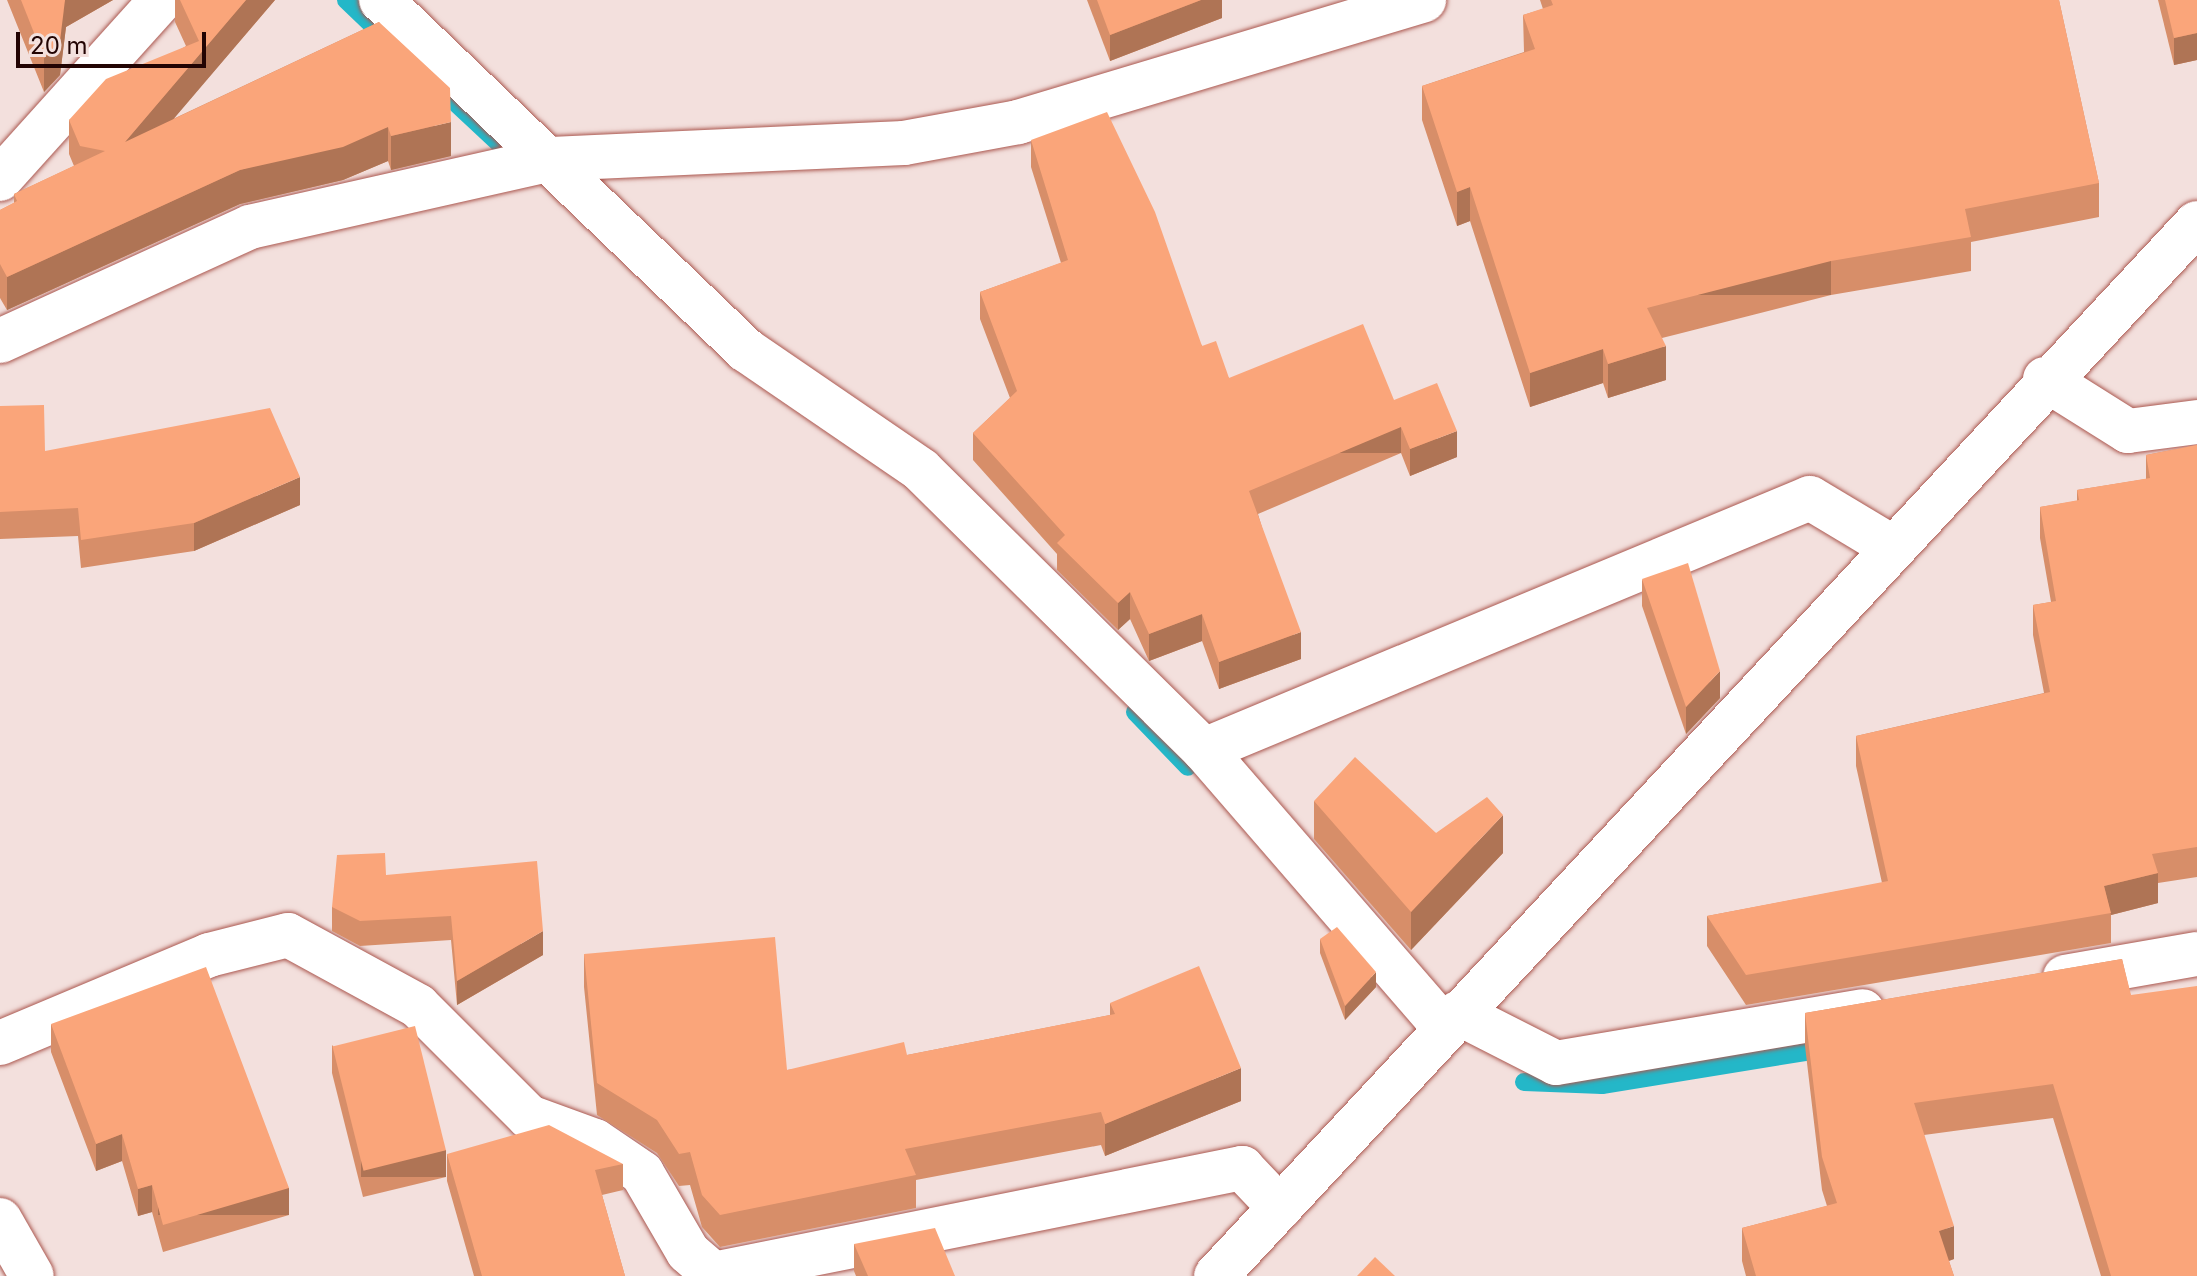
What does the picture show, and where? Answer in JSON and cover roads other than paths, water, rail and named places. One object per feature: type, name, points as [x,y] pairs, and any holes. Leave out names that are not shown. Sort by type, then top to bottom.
[{"type":"street","points":[[0,179],[161,0]]},
{"type":"street","points":[[381,0],[551,159],[746,350],[921,470],[1204,750],[1451,1020],[1556,1063],[1900,1005]]},
{"type":"street","points":[[0,341],[250,227],[551,159],[904,143],[1157,86],[1424,0]]},
{"type":"street","points":[[1216,1276],[2045,379],[2197,223]]},
{"type":"street","points":[[2045,379],[2128,431],[2197,422]]},
{"type":"street","points":[[1204,750],[1810,498],[1892,547]]},
{"type":"street","points":[[0,1043],[209,955],[288,935],[418,1006],[529,1117],[595,1141],[642,1173],[688,1252],[713,1274],[1242,1168],[1280,1208]]},
{"type":"street","points":[[2025,983],[2197,954]]},
{"type":"street","points":[[0,1220],[32,1276]]},
{"type":"waterway","points":[[346,0],[390,42]]},
{"type":"waterway","points":[[432,81],[519,162]]},
{"type":"waterway","points":[[1135,712],[1188,767]]},
{"type":"waterway","points":[[1524,1082],[1602,1085],[1830,1048]]}]
